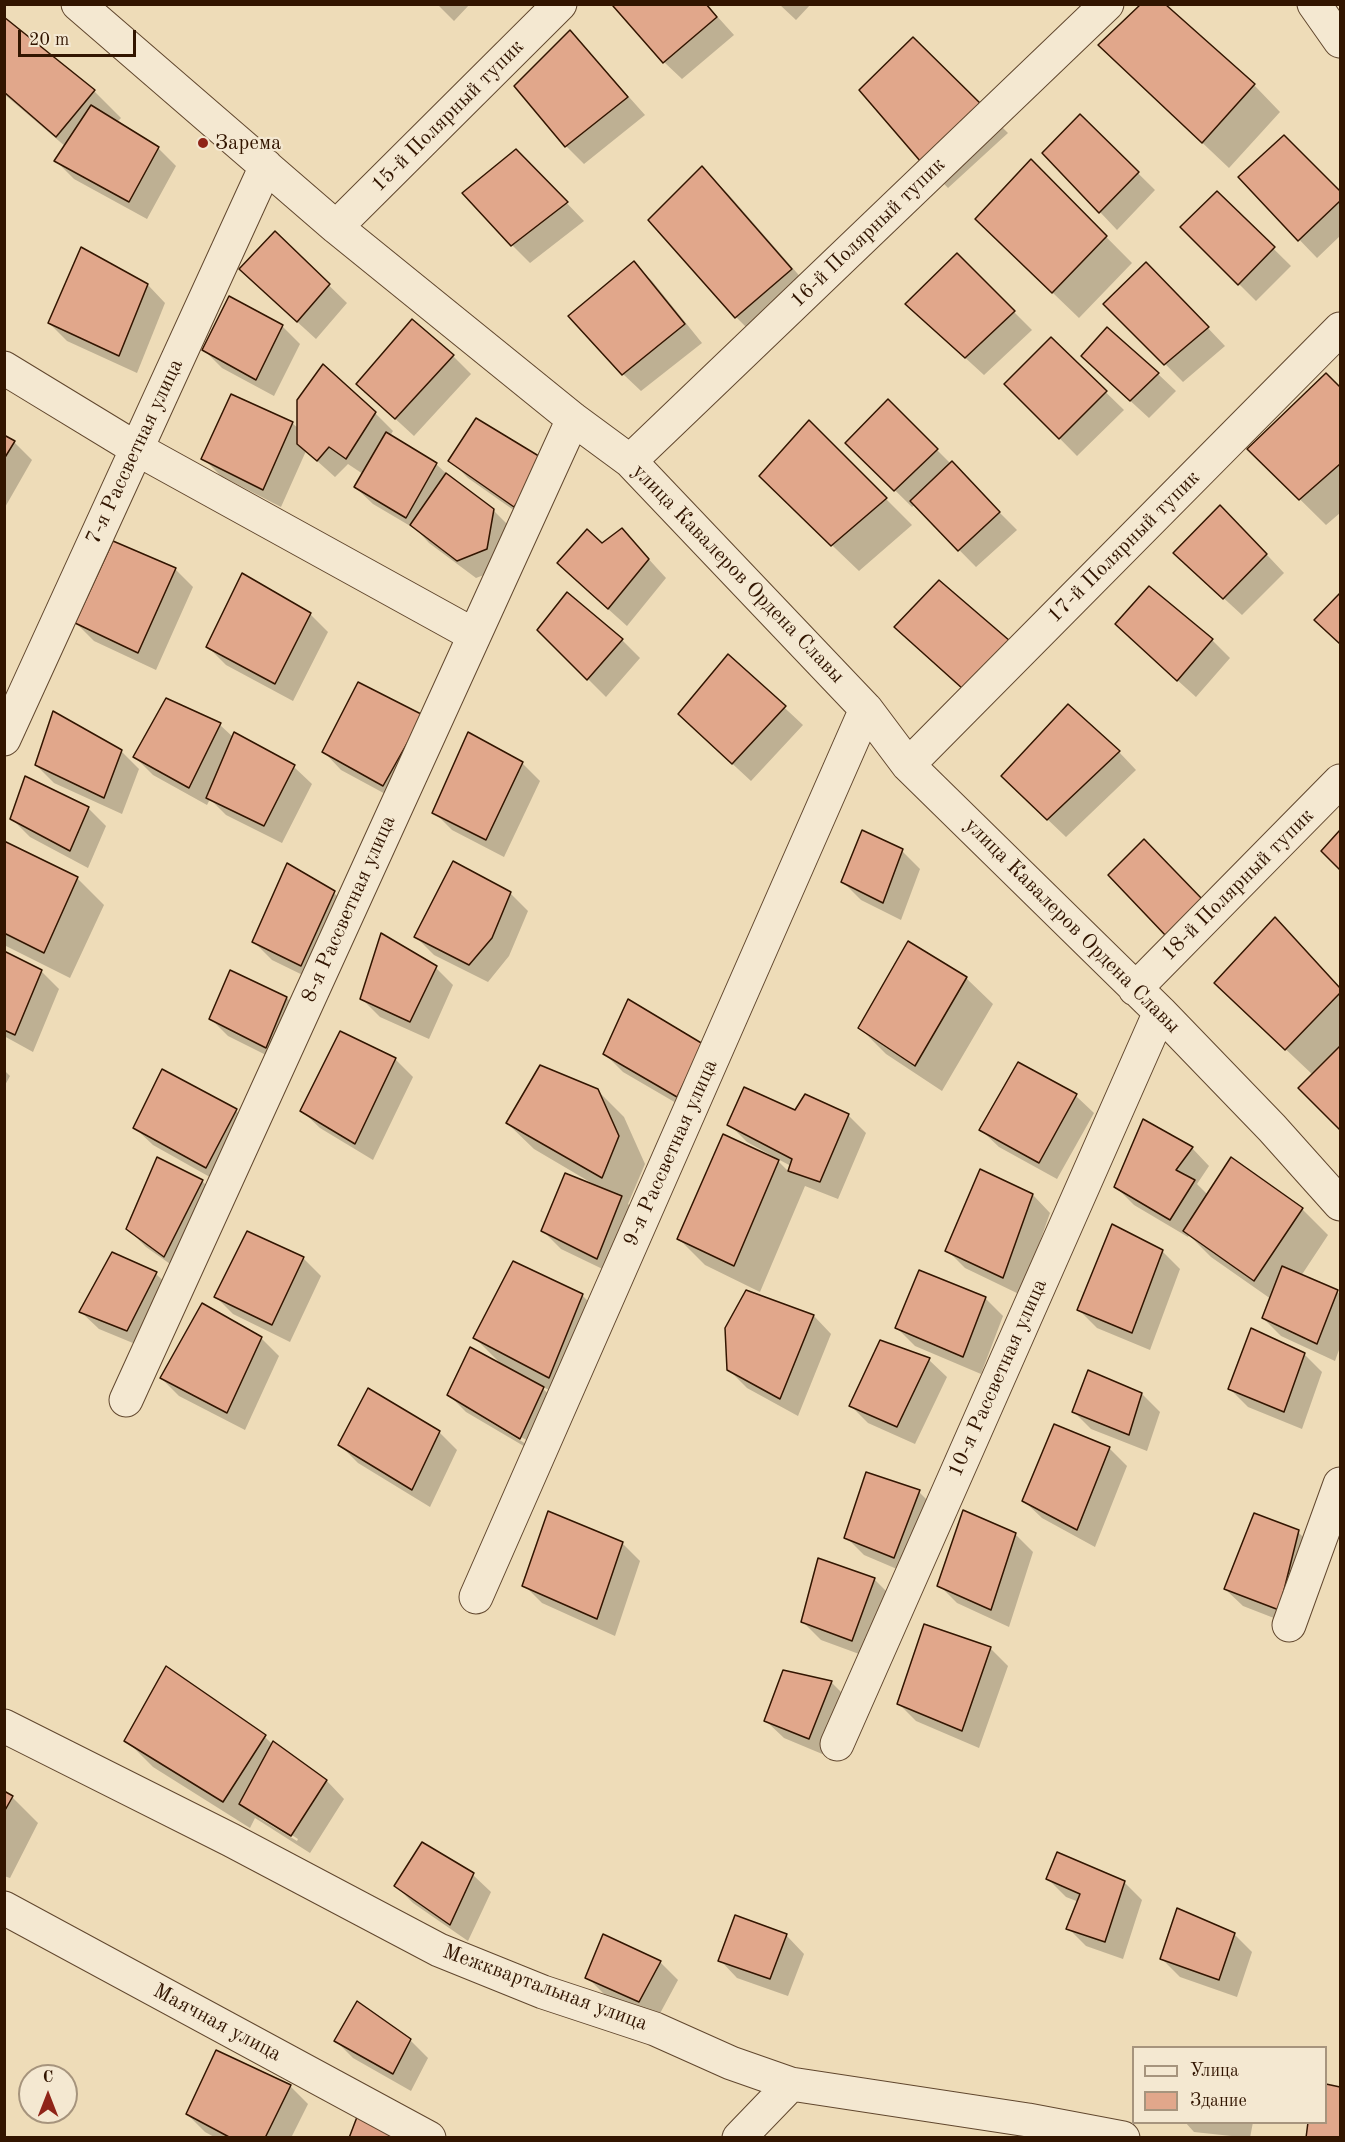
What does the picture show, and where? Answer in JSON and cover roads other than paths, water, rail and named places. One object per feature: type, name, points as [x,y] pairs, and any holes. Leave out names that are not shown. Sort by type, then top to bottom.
[{"type":"street","name":"улица Кавалеров Ордена Славы","points":[[78,4],[336,227],[573,418],[630,461],[866,709],[908,765],[1160,1012],[1272,1128],[1341,1204]]},
{"type":"street","name":"15-й Полярный тупик","points":[[336,227],[560,4]]},
{"type":"street","name":"16-й Полярный тупик","points":[[630,461],[1107,4]]},
{"type":"street","points":[[1314,4],[1340,38]]},
{"type":"street","name":"7-я Рассветная улица","points":[[4,739],[266,166]]},
{"type":"street","name":"17-й Полярный тупик","points":[[908,765],[1341,329]]},
{"type":"street","points":[[4,368],[137,449],[474,635]]},
{"type":"street","name":"8-я Рассветная улица","points":[[126,1400],[573,418]]},
{"type":"street","name":"9-я Рассветная улица","points":[[476,1597],[866,709]]},
{"type":"street","name":"18-й Полярный тупик","points":[[1135,989],[1341,781]]},
{"type":"street","name":"10-я Рассветная улица","points":[[837,1744],[1160,1012]]},
{"type":"street","points":[[1289,1625],[1341,1484]]},
{"type":"street","name":"Межквартальная улица","points":[[4,1726],[231,1840],[439,1950],[543,1992],[655,2029],[731,2062],[791,2084],[1028,2120],[1123,2138]]},
{"type":"street","name":"Маячная улица","points":[[4,1908],[429,2138]]},
{"type":"street","points":[[738,2138],[791,2084]]},
{"type":"place","name":"Зарема","points":[[203,143]]}]
